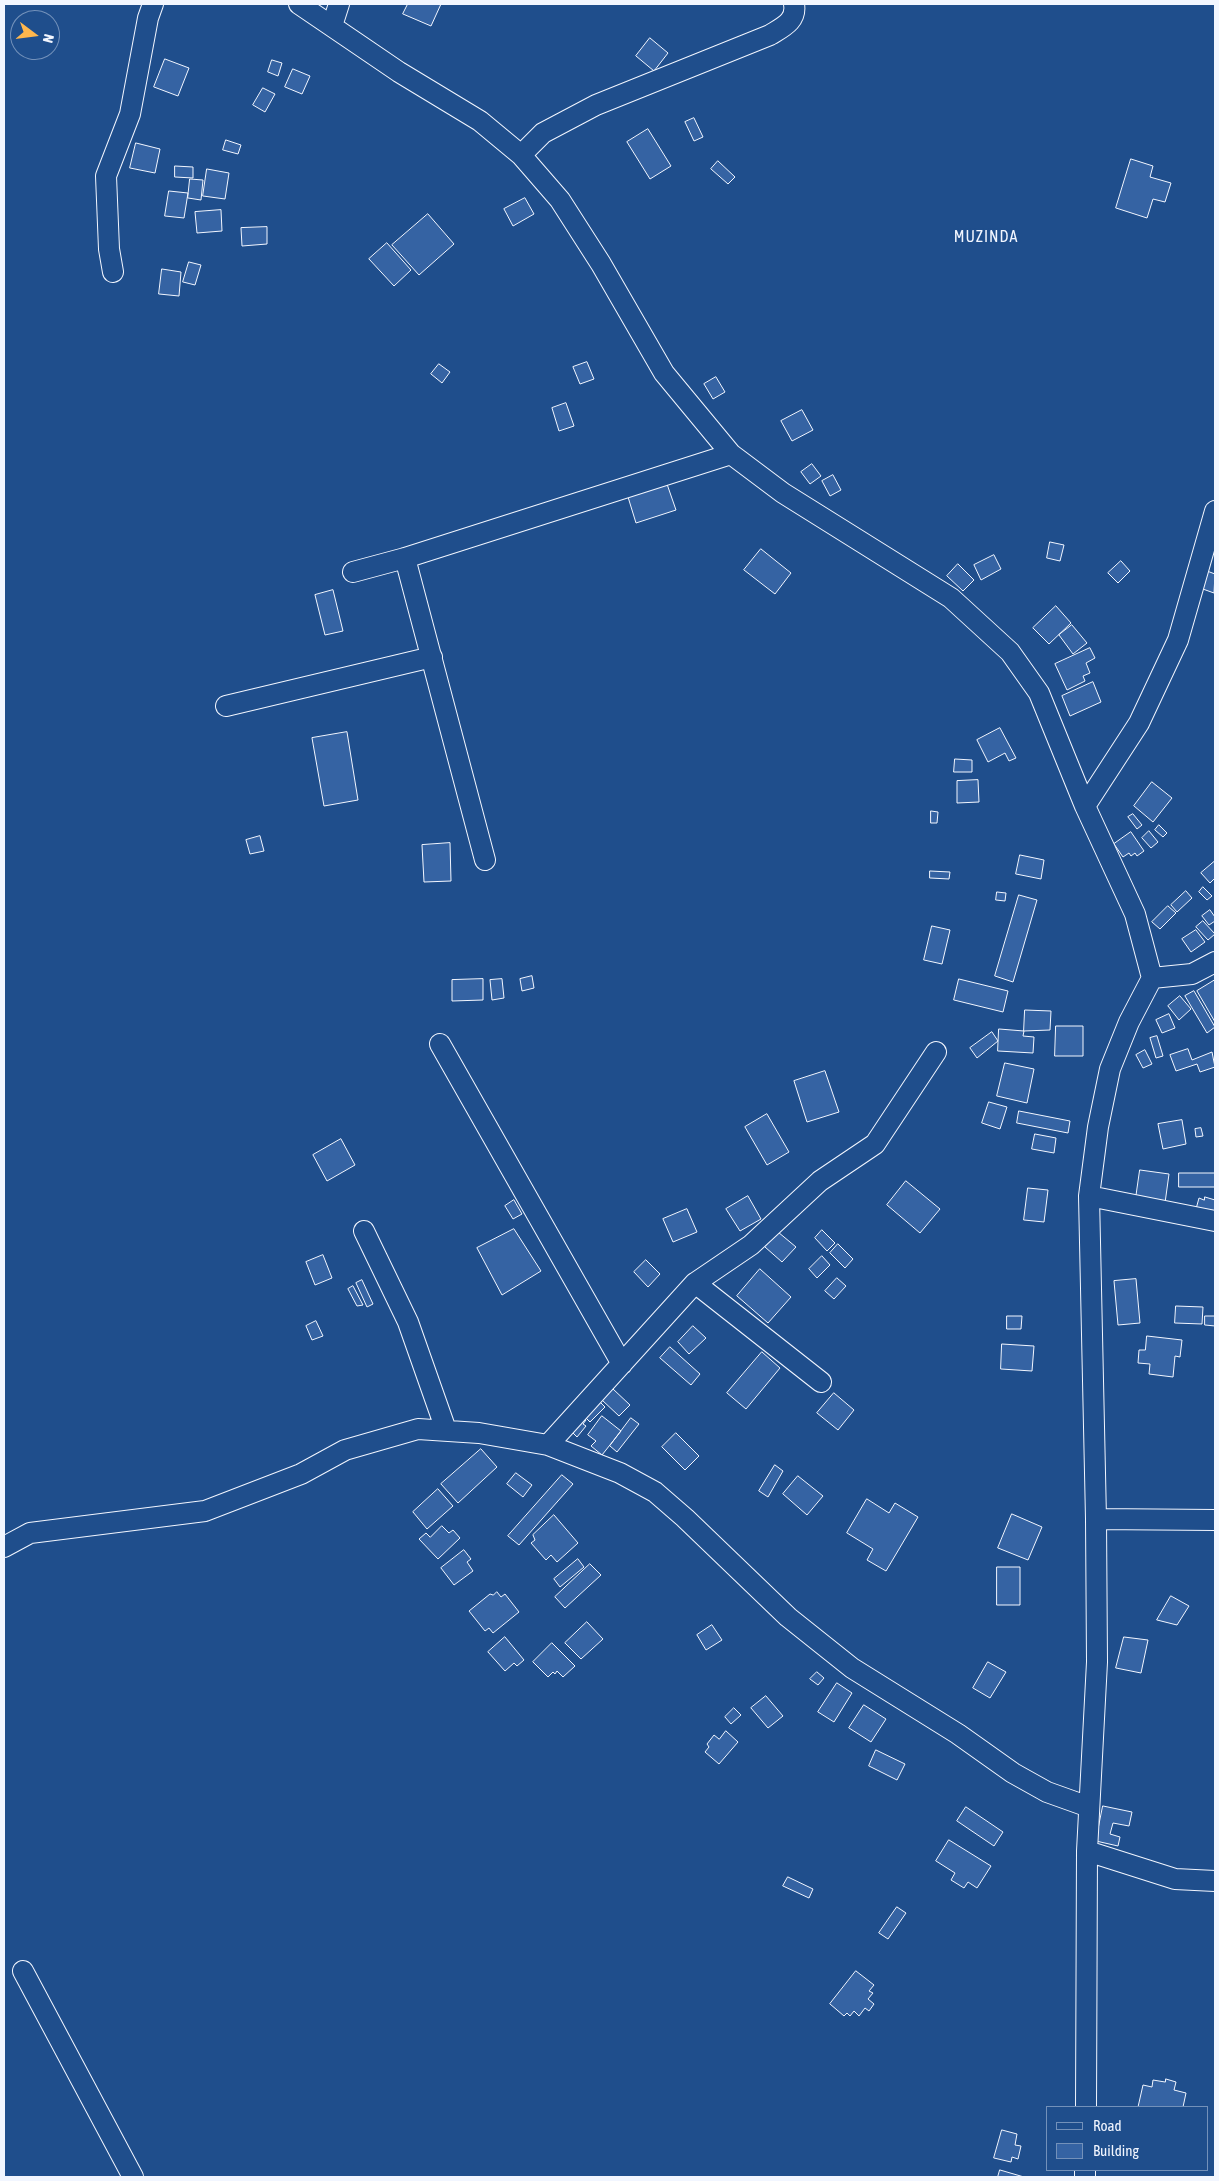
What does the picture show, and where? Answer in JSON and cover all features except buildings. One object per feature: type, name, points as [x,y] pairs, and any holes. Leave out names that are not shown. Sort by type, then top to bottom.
[{"type":"street","points":[[113,272],[109,249],[106,176],[130,114],[148,18],[153,4]]},
{"type":"street","points":[[299,4],[399,72],[480,121],[521,156],[560,200],[601,264],[664,373],[731,454],[783,493],[951,598],[1010,652],[1039,692],[1085,806],[1135,914],[1152,978],[1130,1022],[1110,1069],[1098,1128],[1089,1196],[1097,1662],[1087,1851],[1086,2106]]},
{"type":"street","points":[[332,26],[339,4]]},
{"type":"street","points":[[521,156],[544,133],[596,105],[770,35],[791,21],[795,10],[794,4]]},
{"type":"street","points":[[354,572],[404,558],[731,454]]},
{"type":"street","points":[[1085,806],[1139,723],[1178,640],[1215,511]]},
{"type":"street","points":[[404,558],[485,860]]},
{"type":"street","points":[[226,706],[432,657]]},
{"type":"street","points":[[1152,978],[1192,974],[1215,962]]},
{"type":"street","points":[[440,1044],[622,1364]]},
{"type":"street","points":[[548,1446],[695,1283],[751,1245],[820,1181],[875,1144],[936,1052]]},
{"type":"street","points":[[1089,1196],[1215,1221]]},
{"type":"street","points":[[364,1231],[408,1322],[446,1430]]},
{"type":"street","points":[[695,1283],[821,1382]]},
{"type":"street","points":[[4,1547],[30,1533],[205,1510],[301,1474],[345,1450],[418,1429],[446,1430],[548,1446],[620,1473],[655,1492],[685,1518],[788,1617],[852,1668],[958,1734],[1013,1773],[1047,1792],[1089,1807]]},
{"type":"street","points":[[1096,1519],[1215,1520]]},
{"type":"street","points":[[1087,1851],[1175,1880],[1215,1881]]},
{"type":"street","points":[[23,1971],[133,2177]]},
{"type":"district","name":"MUZINDA","points":[[986,237]]}]
